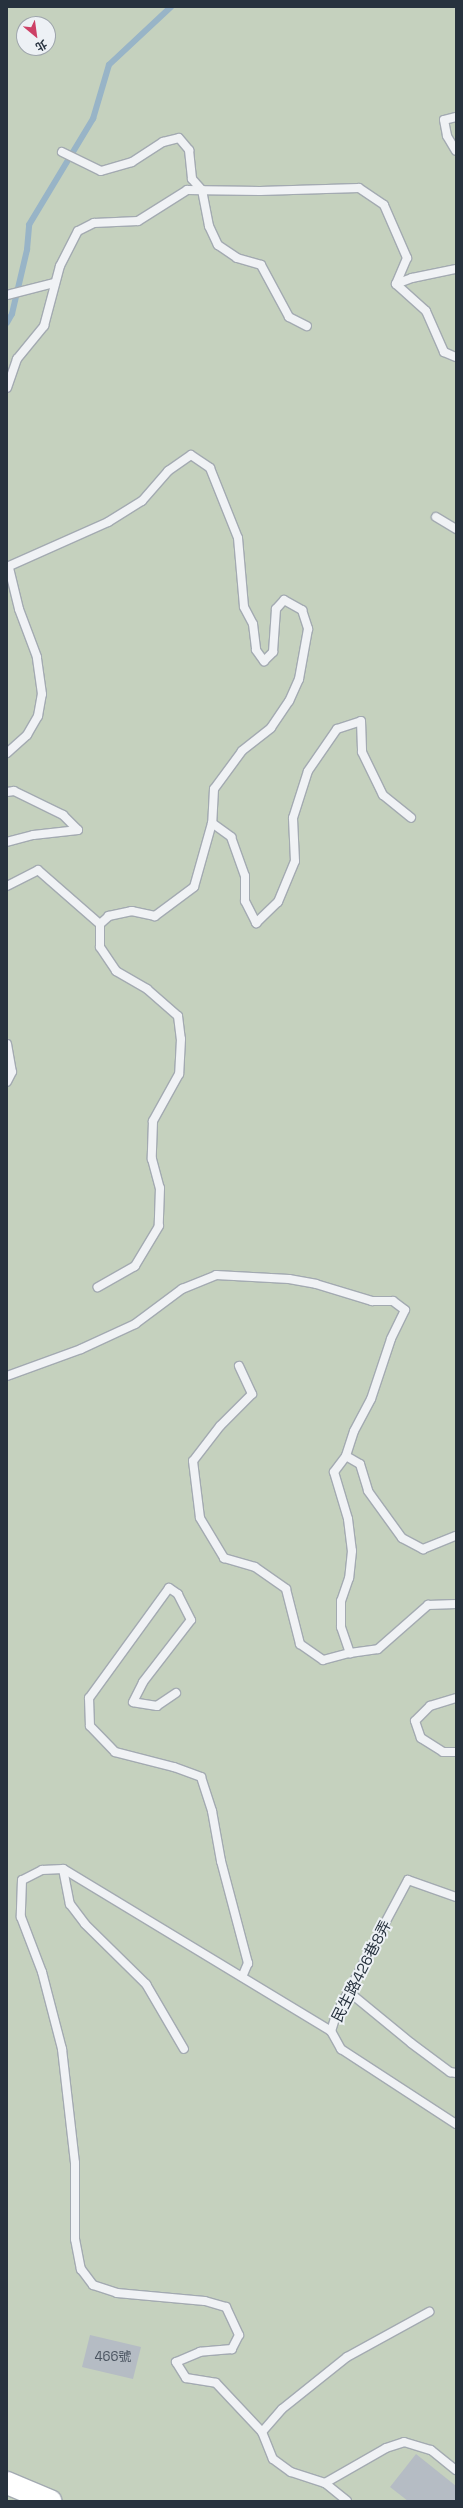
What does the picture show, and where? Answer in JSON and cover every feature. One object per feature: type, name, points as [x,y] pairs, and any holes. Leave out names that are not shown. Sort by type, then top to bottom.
[{"type":"street","points":[[7,2483],[50,2501]]},
{"type":"lane","points":[[456,117],[444,120],[447,136],[456,151]]},
{"type":"lane","points":[[62,152],[101,171],[132,162],[163,142],[179,138],[189,150],[192,179],[202,190],[209,226],[218,245],[237,258],[261,265],[289,316],[307,326]]},
{"type":"lane","points":[[7,388],[17,359],[44,326],[54,283],[60,266],[78,231],[94,223],[138,221],[187,190],[260,191],[359,188],[384,205],[407,258],[396,284]]},
{"type":"lane","points":[[396,284],[412,278],[456,269]]},
{"type":"lane","points":[[7,295],[54,283]]},
{"type":"lane","points":[[396,284],[426,311],[444,352],[456,357]]},
{"type":"lane","points":[[7,753],[28,735],[38,716],[42,694],[37,657],[19,609],[8,567],[108,522],[142,501],[168,471],[191,455],[210,468],[238,538],[244,607],[253,624],[256,650],[264,661],[273,652],[276,609],[284,600],[302,610],[308,630],[299,679],[289,701],[271,728],[242,751],[214,789],[212,823],[194,887],[155,916],[132,911],[109,916],[100,924],[100,947],[116,971],[147,989],[178,1016],[181,1039],[179,1074],[153,1121],[152,1159],[160,1188],[158,1226],[135,1266],[98,1287]]},
{"type":"lane","points":[[436,517],[456,529]]},
{"type":"lane","points":[[212,823],[231,837],[246,876],[245,901],[256,923],[278,902],[295,861],[293,818],[306,778],[337,728],[361,721],[362,752],[383,795],[411,818]]},
{"type":"lane","points":[[7,792],[14,791],[63,815],[78,830],[33,835],[7,842]]},
{"type":"lane","points":[[7,886],[38,870],[100,924]]},
{"type":"lane","points":[[7,1044],[12,1072],[7,1082]]},
{"type":"lane","points":[[7,1376],[81,1349],[135,1324],[182,1289],[216,1275],[290,1279],[316,1284],[372,1301],[393,1301],[405,1310],[346,1456],[334,1472],[348,1519],[352,1551],[349,1578],[341,1601],[341,1628],[350,1653]]},
{"type":"lane","points":[[239,1366],[252,1394],[220,1426],[193,1461],[200,1518],[224,1558],[254,1567],[286,1589],[300,1644],[323,1660],[350,1653],[378,1649],[428,1605],[456,1604]]},
{"type":"lane","points":[[346,1456],[360,1464],[368,1491],[402,1538],[423,1549],[456,1536]]},
{"type":"lane","points":[[176,1693],[157,1706],[133,1702],[143,1682],[191,1620],[178,1594],[169,1588],[89,1698],[90,1726],[115,1752],[174,1766],[201,1777],[212,1810],[221,1861],[248,1963],[242,1978]]},
{"type":"lane","points":[[456,1698],[430,1706],[415,1721],[421,1738],[443,1752],[456,1752]]},
{"type":"lane","points":[[63,1869],[70,1904],[85,1924],[146,1984],[184,2049]]},
{"type":"lane","points":[[331,2031],[63,1869],[42,1870],[22,1880],[20,1917],[42,1972],[62,2049],[75,2163],[75,2239],[81,2269],[93,2285],[117,2293],[205,2301],[226,2307],[239,2335],[232,2349],[200,2352],[176,2362],[186,2378],[216,2384],[262,2432],[272,2459],[291,2472],[325,2483],[347,2501]]},
{"type":"lane","name":"民生路426巷8弄","points":[[456,1898],[408,1880],[349,1992],[331,2031],[341,2049],[456,2124]]},
{"type":"lane","points":[[349,1992],[411,2043],[450,2072],[456,2073]]},
{"type":"lane","points":[[262,2432],[282,2410],[347,2357],[428,2312]]},
{"type":"lane","points":[[325,2483],[386,2448],[404,2442],[430,2450],[456,2470]]},
{"type":"green space","points":[[7,7],[456,7],[456,2501],[7,2501]]},
{"type":"building","points":[[90,2335],[141,2347],[133,2379],[82,2367]]},
{"type":"building","points":[[416,2454],[456,2486],[456,2501],[408,2501],[390,2487]]},
{"type":"waterway","points":[[7,323],[12,314],[27,250],[29,225],[93,119],[109,65],[171,7]]}]
